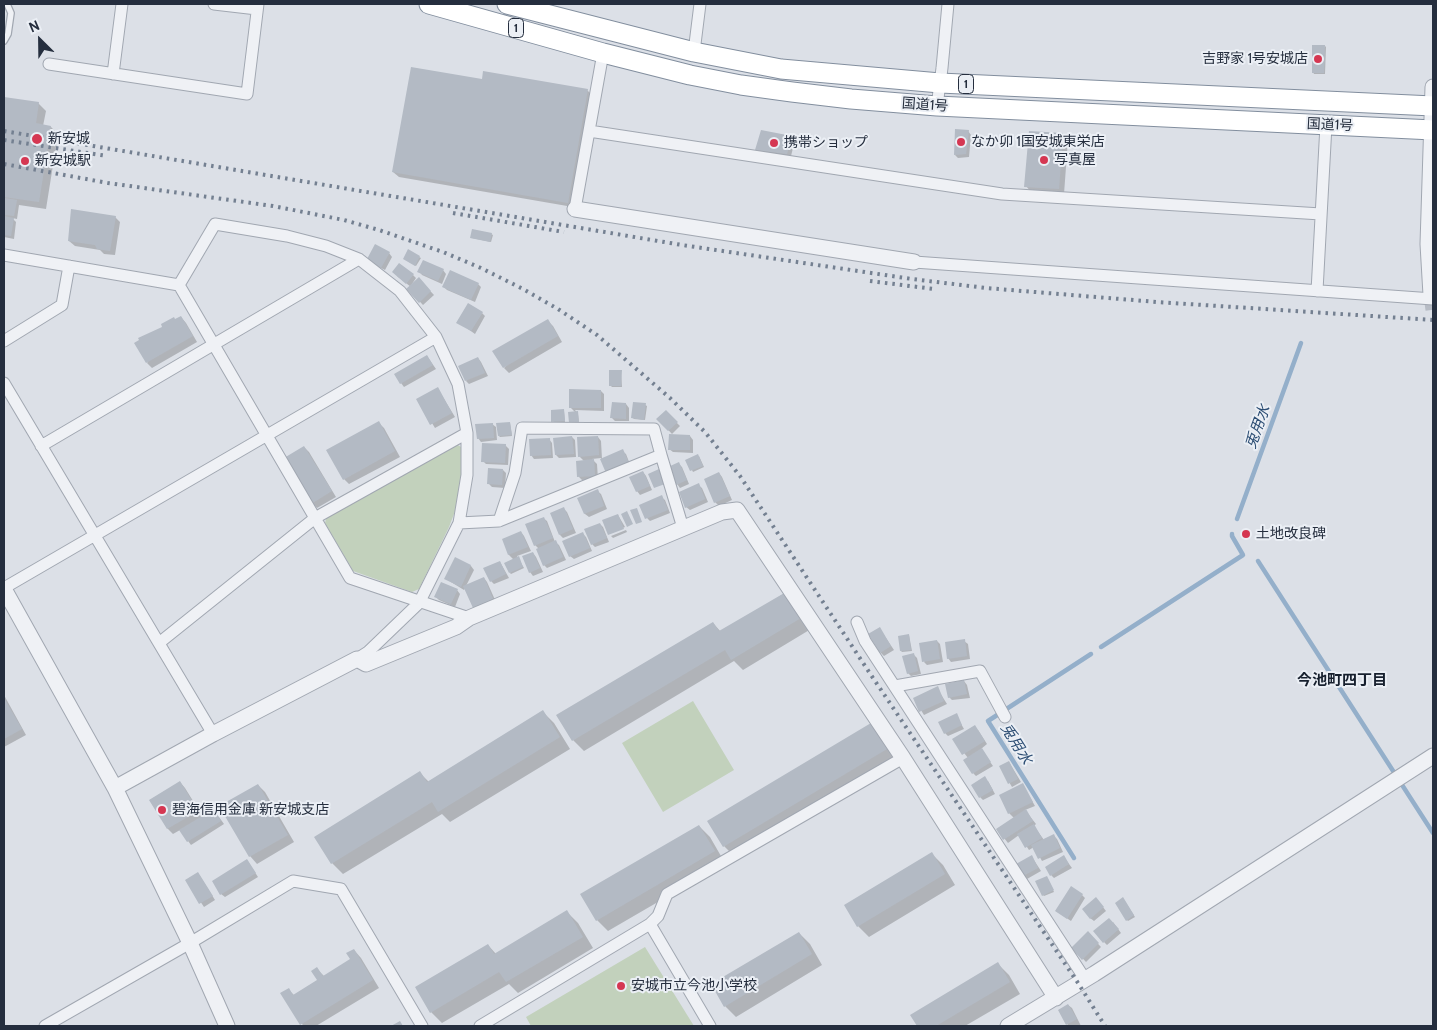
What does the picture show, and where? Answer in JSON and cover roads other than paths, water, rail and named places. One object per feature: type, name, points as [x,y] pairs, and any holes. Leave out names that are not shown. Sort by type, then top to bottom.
[{"type":"highway","name":"国道1号","points":[[429,4],[603,53],[690,74],[741,85],[850,99],[937,106],[1432,130]]},
{"type":"highway","name":"国道1号","points":[[506,4],[694,52],[781,69],[940,83],[1433,100]]},
{"type":"street","points":[[113,74],[122,4]]},
{"type":"street","points":[[49,64],[248,94],[257,6],[214,4]]},
{"type":"street","points":[[694,52],[700,4]]},
{"type":"street","points":[[937,106],[948,4]]},
{"type":"street","points":[[603,53],[575,209],[914,262],[1317,291],[1432,297],[1428,244],[1433,100]]},
{"type":"street","points":[[1317,291],[1326,125]]},
{"type":"street","points":[[589,131],[1002,194],[1321,214]]},
{"type":"street","points":[[116,788],[368,652],[419,603],[459,523],[467,475],[467,433],[458,384],[436,337],[400,291],[359,259],[326,246],[287,236],[215,224],[179,285]]},
{"type":"street","points":[[4,255],[179,285],[350,578],[419,603],[468,618]]},
{"type":"street","points":[[41,446],[359,259]]},
{"type":"street","points":[[4,341],[62,305],[69,266]]},
{"type":"street","points":[[227,1026],[190,943],[116,788],[4,589],[436,337]]},
{"type":"street","points":[[4,383],[213,734]]},
{"type":"street","points":[[500,521],[515,473],[522,428],[654,429],[683,528]]},
{"type":"street","points":[[159,643],[315,518],[467,433]]},
{"type":"street","points":[[459,523],[500,521],[661,455]]},
{"type":"street","points":[[357,659],[366,664],[456,627],[468,618],[683,528],[722,512],[737,510],[903,758],[1056,998]]},
{"type":"street","points":[[857,622],[895,686],[1085,979]]},
{"type":"street","points":[[895,686],[980,671],[1005,717]]},
{"type":"street","points":[[1008,1026],[1056,998],[1433,756]]},
{"type":"street","points":[[480,1026],[650,924],[658,916],[667,894],[903,758]]},
{"type":"street","points":[[44,1026],[190,943],[293,881],[341,889],[422,1026]]},
{"type":"street","points":[[650,924],[710,1026]]},
{"type":"lane","points":[[4,41],[8,34],[11,13],[7,4]]},
{"type":"waterway","name":"兎用水","points":[[1237,519],[1301,343]]},
{"type":"waterway","name":"兎用水","points":[[1101,647],[1243,555],[1232,534]]},
{"type":"waterway","points":[[1258,561],[1433,833]]},
{"type":"waterway","name":"兎用水","points":[[1074,858],[988,721],[1091,654]]},
{"type":"tunnel","points":[[1431,295],[1433,310]]},
{"type":"railway","points":[[4,131],[682,245],[912,279],[986,288],[1157,302],[1433,320]]},
{"type":"railway","points":[[4,140],[107,156]]},
{"type":"railway","points":[[4,164],[108,183],[273,206],[344,220],[379,230],[443,252],[481,268],[558,309],[597,335],[670,398],[705,432],[740,476],[1105,1026]]},
{"type":"railway","points":[[453,213],[564,232]]},
{"type":"railway","points":[[870,281],[934,289]]},
{"type":"place","name":"吉野家 1号安城店","points":[[1318,59]]},
{"type":"place","name":"新安城","points":[[37,139]]},
{"type":"place","name":"なか卯 1国安城東栄店","points":[[961,142]]},
{"type":"place","name":"携帯ショップ","points":[[774,143]]},
{"type":"place","name":"写真屋","points":[[1044,160]]},
{"type":"place","name":"新安城駅","points":[[25,161]]},
{"type":"place","name":"土地改良碑","points":[[1246,534]]},
{"type":"place","name":"碧海信用金庫 新安城支店","points":[[162,810]]},
{"type":"place","name":"安城市立今池小学校","points":[[621,986]]},
{"type":"district","name":"今池町四丁目","points":[[1342,681]]}]
